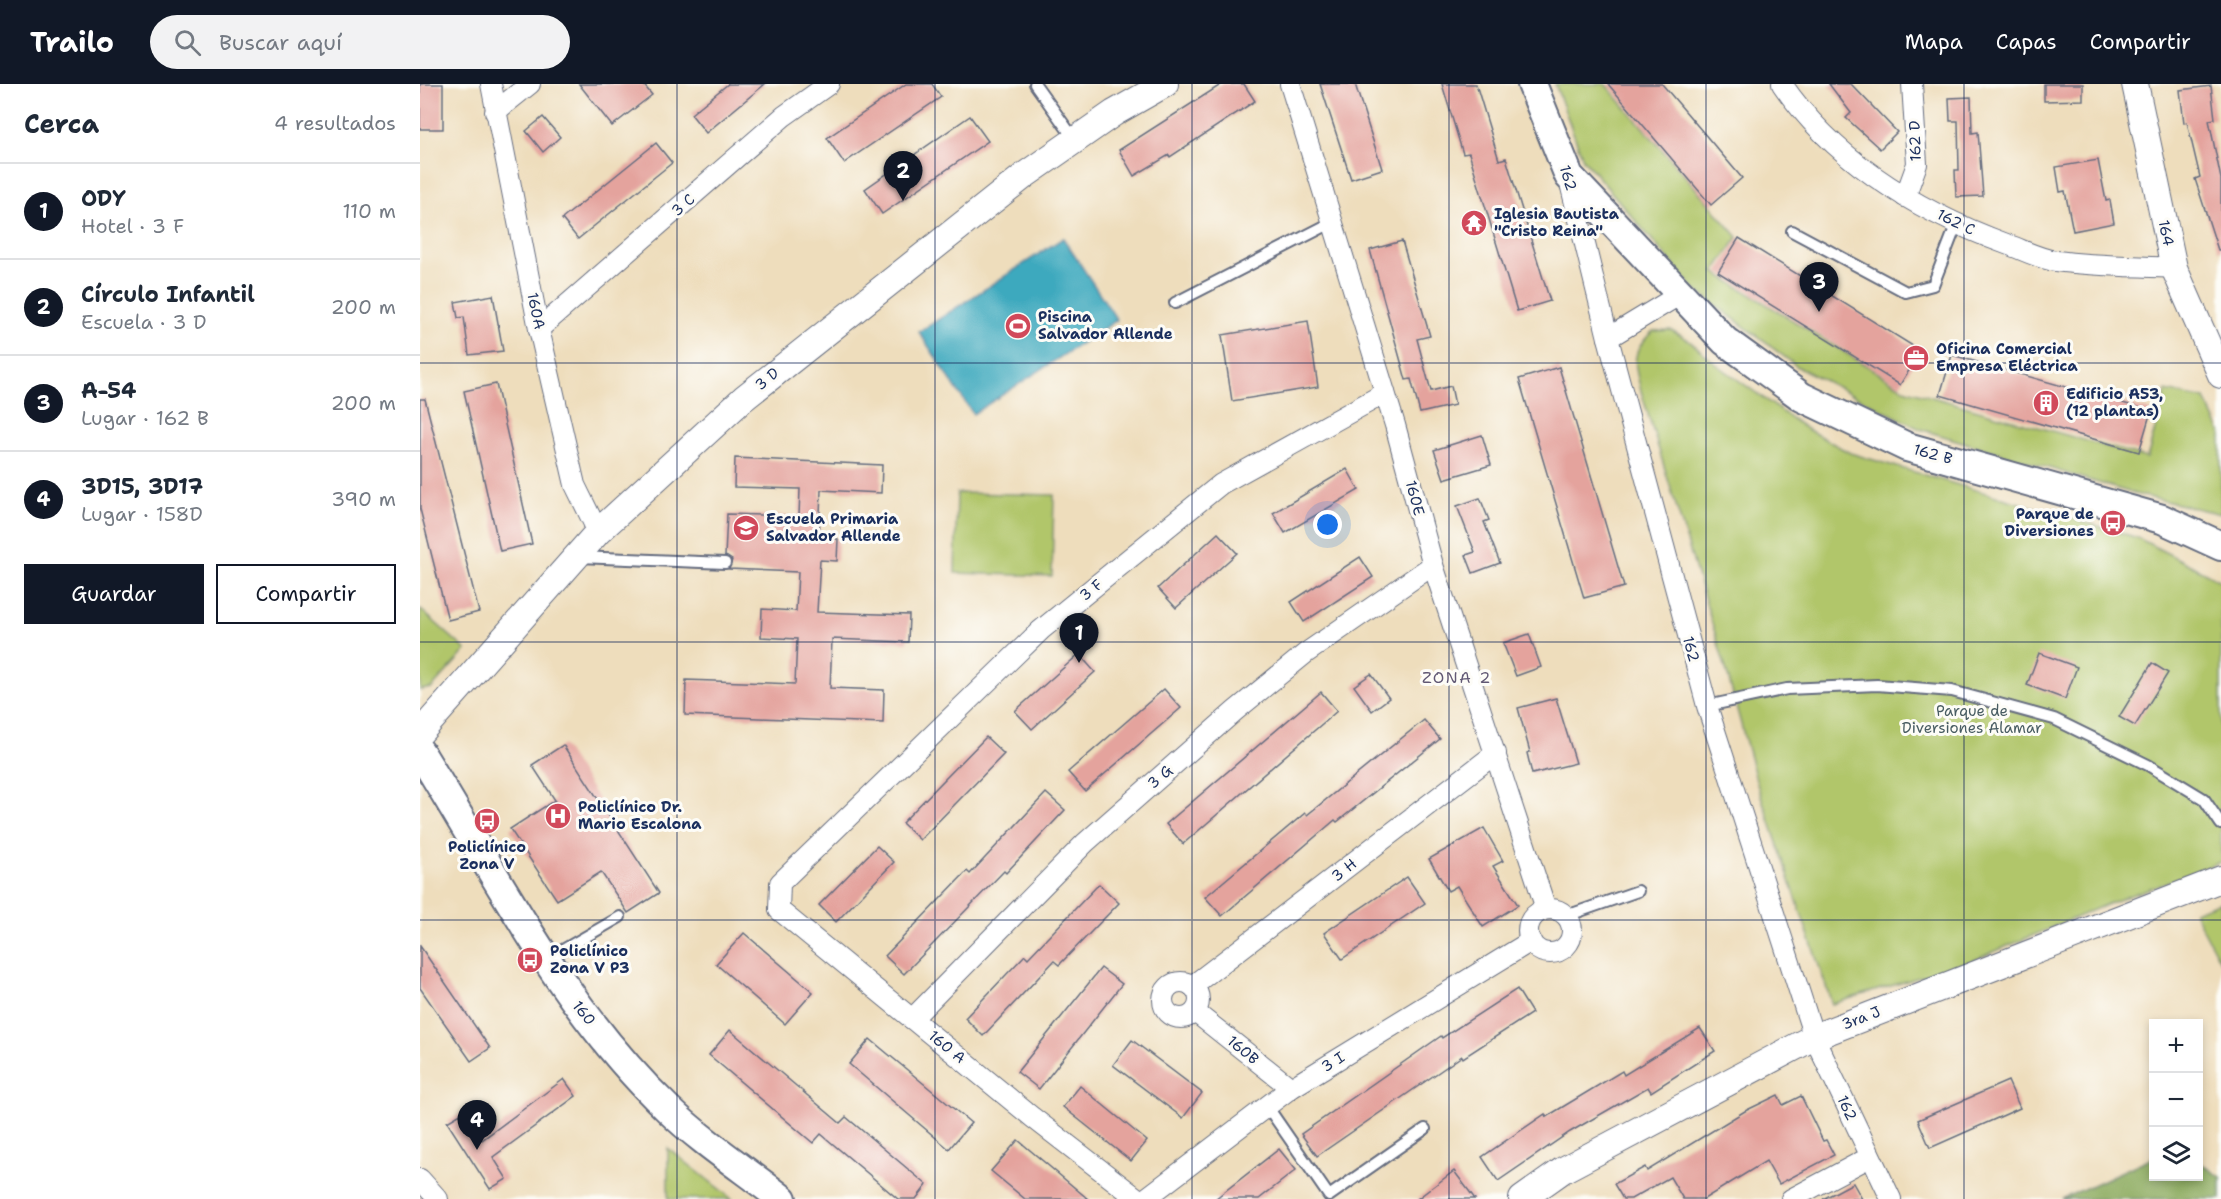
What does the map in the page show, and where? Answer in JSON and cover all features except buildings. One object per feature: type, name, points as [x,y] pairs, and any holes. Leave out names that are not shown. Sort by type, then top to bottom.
[{"type":"main road","name":"162","points":[[1532,84],[1569,176]]},
{"type":"main road","name":"162 B","points":[[1569,176],[1725,341],[1802,397],[1907,447],[2162,519],[2221,546]]},
{"type":"main road","name":"160","points":[[420,752],[546,959],[579,1008],[668,1109],[782,1199]]},
{"type":"street","name":"160A","points":[[491,84],[539,330],[575,485],[598,532]]},
{"type":"street","points":[[495,112],[530,84]]},
{"type":"street","name":"3 C","points":[[539,330],[784,116],[830,84]]},
{"type":"street","name":"3 D","points":[[420,733],[598,532],[744,398],[1025,175],[1114,113],[1165,84]]},
{"type":"street","name":"160E","points":[[1290,84],[1385,393],[1433,565],[1546,909]]},
{"type":"street","name":"162 C","points":[[1782,84],[1830,141],[1865,170],[1905,197],[1975,233],[2054,261],[2174,268]]},
{"type":"street","name":"162 D","points":[[1905,197],[1917,164],[1912,84]]},
{"type":"street","name":"164","points":[[2134,84],[2174,268],[2221,375]]},
{"type":"street","name":"162","points":[[1569,176],[1608,338],[1707,706],[1814,1036],[1891,1199]]},
{"type":"street","points":[[1608,338],[1679,294]]},
{"type":"street","name":"3 F","points":[[780,883],[1041,630],[1212,491],[1385,393]]},
{"type":"street","name":"3 G","points":[[912,1019],[1085,843],[1235,711],[1306,653],[1433,565]]},
{"type":"street","name":"3 H","points":[[1192,986],[1496,753]]},
{"type":"street","name":"3ra J","points":[[1522,1199],[1563,1170],[1814,1036],[2221,879]]},
{"type":"street","name":"160 A","points":[[780,883],[779,910],[1032,1118],[1138,1199]]},
{"type":"street","points":[[1546,909],[1566,916],[1572,929],[1571,937],[1563,949],[1556,952],[1541,951],[1531,941],[1529,926],[1538,912],[1546,909]]},
{"type":"street","name":"3 I","points":[[1145,1199],[1291,1088],[1531,941]]},
{"type":"street","points":[[1173,983],[1186,983],[1192,986],[1199,997],[1196,1012],[1190,1017],[1174,1018],[1168,1014],[1162,1000],[1163,993],[1173,983]]},
{"type":"street","name":"160B","points":[[1196,1012],[1291,1088]]},
{"type":"street","points":[[1791,1199],[1870,1156]]},
{"type":"street","points":[[420,1179],[438,1199]]},
{"type":"lane","points":[[1035,84],[1076,140]]},
{"type":"lane","points":[[1175,303],[1333,222]]},
{"type":"lane","points":[[1792,231],[1906,292],[1933,285],[1958,223]]},
{"type":"lane","points":[[576,557],[725,563]]},
{"type":"lane","points":[[1707,706],[1787,689],[1877,684],[1952,691],[2054,719],[2148,765],[2204,800],[2221,824]]},
{"type":"lane","points":[[1566,916],[1638,891]]},
{"type":"lane","points":[[546,959],[620,917]]},
{"type":"lane","points":[[1267,1106],[1329,1196],[1425,1129]]},
{"type":"green space","points":[[1555,84],[1605,84],[1738,237],[1714,272],[1904,389],[2147,458],[2166,391],[2205,399],[2221,433],[2221,514],[2135,494],[1920,429],[1798,367],[1693,288],[1583,159]]},
{"type":"green space","name":"Parque de Diversiones Alamar","points":[[1671,330],[1689,340],[1716,364],[1805,428],[1850,453],[2138,538],[2221,581],[2221,862],[2115,901],[1972,961],[1832,1004],[1758,787],[1726,669],[1641,391],[1636,365],[1640,345],[1653,331]]},
{"type":"green space","points":[[957,493],[1054,495],[1052,576],[955,573]]},
{"type":"green space","points":[[420,609],[466,650],[432,688],[420,690]]},
{"type":"green space","points":[[2221,902],[2221,963],[2194,912]]},
{"type":"green space","points":[[668,1148],[732,1199],[668,1199]]},
{"type":"green space","points":[[2149,1159],[2149,1181],[2203,1181],[2203,1165],[2221,1177],[2221,1199],[2062,1199]]},
{"type":"water","name":"Piscina Salvador Allende","points":[[1063,238],[1117,320],[973,414],[919,332]]},
{"type":"place","name":"Círculo Infantil","points":[[903,201]]},
{"type":"place","name":"Iglesia Bautista \"Cristo Reina\"","points":[[1474,223]]},
{"type":"place","name":"A-54","points":[[1819,312]]},
{"type":"place","name":"Piscina Salvador Allende","points":[[1018,326]]},
{"type":"place","name":"Oficina Comercial Empresa Eléctrica","points":[[1916,358]]},
{"type":"place","name":"Edificio A53, (12 plantas)","points":[[2046,403]]},
{"type":"place","name":"Parque de Diversiones","points":[[2113,523]]},
{"type":"place","name":"Escuela Primaria Salvador Allende","points":[[746,528]]},
{"type":"place","name":"ODY","points":[[1079,663]]},
{"type":"place","name":"Policlínico Dr. Mario Escalona","points":[[558,816]]},
{"type":"place","name":"Policlínico Zona V","points":[[487,821]]},
{"type":"place","name":"Policlínico Zona V P3","points":[[530,960]]},
{"type":"place","name":"3D15, 3D17","points":[[477,1150]]},
{"type":"district","name":"ZONA 2","points":[[1457,677]]}]
